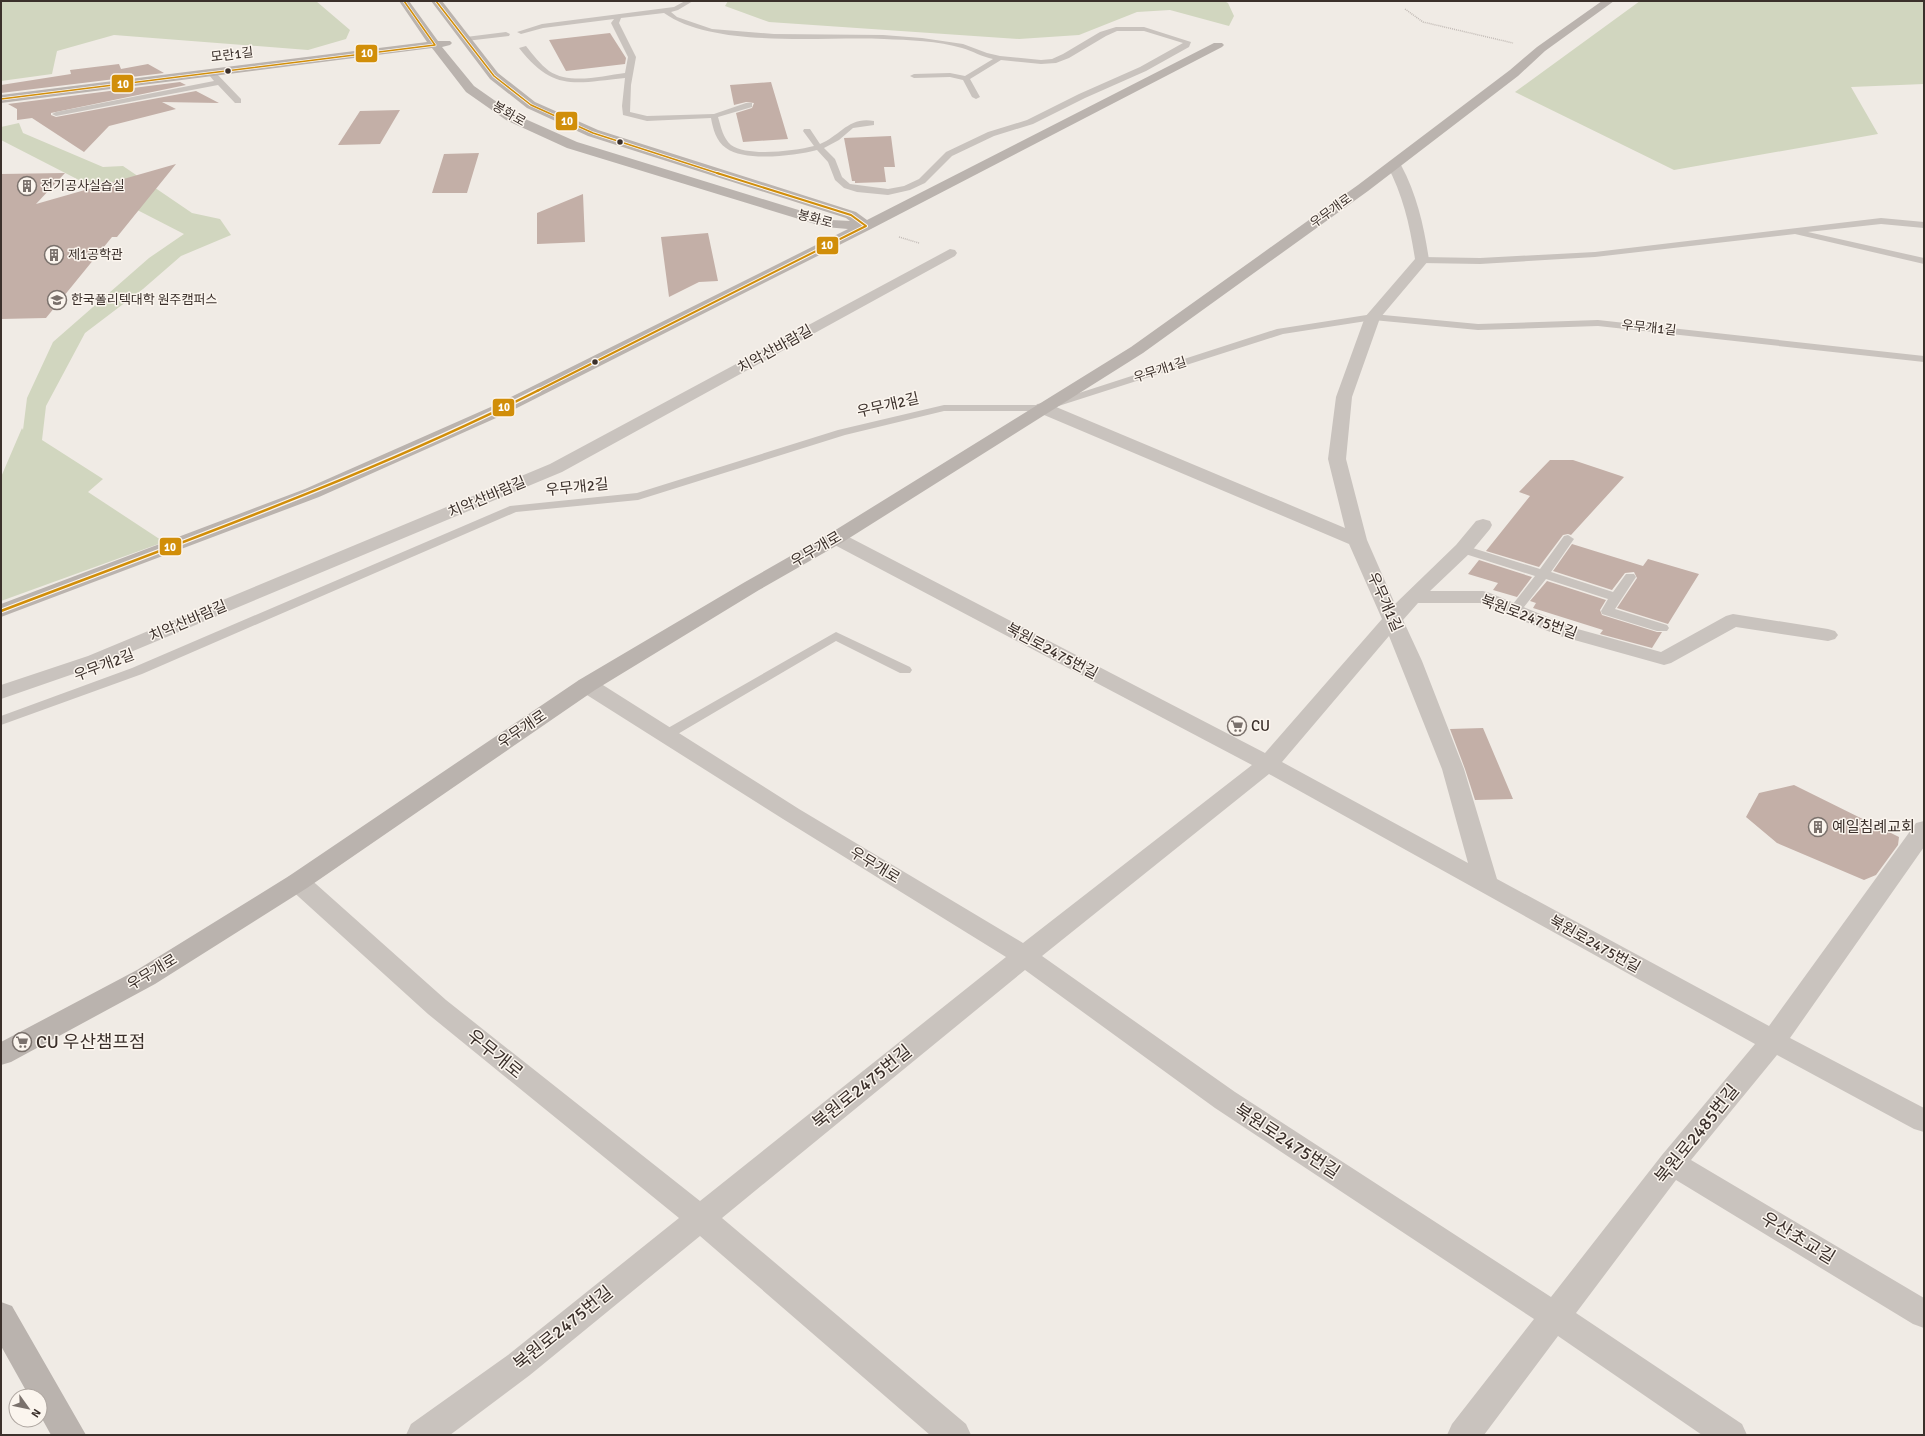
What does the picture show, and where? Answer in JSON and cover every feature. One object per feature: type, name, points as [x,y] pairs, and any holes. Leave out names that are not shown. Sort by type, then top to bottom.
[{"type":"street","name":"봉화로","points":[[404,1],[435,45],[470,89],[510,117],[572,144],[830,224],[866,226]]},
{"type":"street","name":"봉화로","points":[[436,1],[494,76],[532,105],[593,133],[851,215],[866,226]]},
{"type":"street","name":"우무개로","points":[[1,1055],[146,977],[298,882],[587,685],[752,586],[836,538],[1137,350],[1394,165],[1514,73],[1541,49],[1609,1]]},
{"type":"street","name":"모란1길","points":[[1,99],[435,45],[466,39]]},
{"type":"street","points":[[1,611],[312,493],[478,419],[866,226],[1218,45]]},
{"type":"street","points":[[1373,317],[1422,260],[1416,214],[1403,180],[1394,165]]},
{"type":"street","name":"치악산바람길","points":[[1,692],[95,660],[556,468],[950,253]]},
{"type":"street","name":"우무개1길","points":[[1373,317],[1344,397],[1337,458],[1357,540],[1393,620],[1453,769],[1486,884]]},
{"type":"street","points":[[1042,408],[1357,540]]},
{"type":"street","points":[[1412,597],[1463,549],[1483,525]]},
{"type":"street","name":"북원로2475번길","points":[[836,538],[1268,764],[1773,1041],[1924,1122]]},
{"type":"street","name":"북원로2475번길","points":[[423,1435],[519,1365],[1024,956],[1268,764],[1412,597],[1483,597],[1567,632],[1664,659],[1732,620],[1828,635]]},
{"type":"street","name":"우무개로","points":[[587,685],[797,818],[1024,956]]},
{"type":"street","name":"북원로2485번길","points":[[1464,1435],[1556,1317],[1672,1163],[1773,1041],[1924,829]]},
{"type":"street","name":"우무개로","points":[[298,882],[437,1007],[700,1218]]},
{"type":"street","name":"북원로2475번길","points":[[1024,956],[1225,1100],[1556,1317]]},
{"type":"street","name":"우산초교길","points":[[1672,1163],[1924,1314]]},
{"type":"street","points":[[700,1218],[954,1435]]},
{"type":"street","points":[[1,1316],[69,1435]]},
{"type":"street","points":[[1556,1317],[1730,1435]]},
{"type":"lane","points":[[521,32],[542,26],[574,21],[676,9],[690,1]]},
{"type":"lane","points":[[665,11],[675,18],[711,31],[774,36],[883,37],[922,40],[963,46],[985,55],[1000,58],[1041,62],[1053,61],[1066,56],[1103,34],[1116,29],[1128,28],[1158,32],[1187,42],[1186,45],[1143,69],[1082,96],[1030,122],[991,134],[949,154],[922,181],[907,188],[888,192],[857,189],[847,186],[838,178],[832,161],[819,148],[807,131]]},
{"type":"lane","points":[[620,15],[615,23],[632,57],[628,74],[626,113],[634,116],[672,118],[714,116],[749,105]]},
{"type":"lane","points":[[574,21],[584,31]]},
{"type":"lane","points":[[466,39],[506,34]]},
{"type":"lane","points":[[523,48],[549,74],[560,78],[590,79],[628,74]]},
{"type":"lane","points":[[914,76],[950,75],[966,78],[1000,58]]},
{"type":"lane","points":[[210,72],[238,102]]},
{"type":"lane","points":[[966,78],[976,96]]},
{"type":"lane","points":[[56,114],[220,82]]},
{"type":"lane","points":[[714,116],[720,137],[729,148],[758,155],[819,148],[841,136],[850,126],[872,123]]},
{"type":"lane","points":[[1422,260],[1469,262],[1609,254],[1787,231],[1881,221],[1924,224]]},
{"type":"lane","points":[[1787,231],[1924,261]]},
{"type":"lane","name":"우무개1길","points":[[1042,408],[1281,331],[1373,317],[1478,327],[1598,323],[1924,359]]},
{"type":"lane","name":"우무개2길","points":[[1,721],[137,671],[514,509],[638,496],[842,432],[944,408],[1042,408]]},
{"type":"lane","points":[[1519,604],[1568,539]]},
{"type":"lane","points":[[1463,549],[1616,597]]},
{"type":"lane","points":[[1630,577],[1607,611],[1662,628]]},
{"type":"lane","points":[[666,735],[836,636],[905,670]]},
{"type":"path","points":[[1405,9],[1424,22],[1541,49]]},
{"type":"path","points":[[866,226],[950,253]]},
{"type":"green space","points":[[1,1],[316,1],[350,30],[346,39],[308,50],[114,35],[57,51],[52,74],[1,81]]},
{"type":"green space","points":[[728,1],[1224,1],[1228,3],[1234,16],[1229,26],[1170,10],[1137,12],[1079,35],[1019,39],[769,22],[725,6]]},
{"type":"green space","points":[[1640,1],[1924,1],[1924,84],[1851,87],[1878,134],[1674,170],[1515,92]]},
{"type":"green space","points":[[19,123],[23,133],[103,167],[123,166],[192,213],[220,219],[231,235],[181,256],[143,289],[85,333],[46,406],[42,440],[103,479],[88,492],[164,542],[1,601],[1,477],[22,428],[23,430],[27,398],[53,342],[149,258],[184,234],[1,140],[1,127]]},
{"type":"building","points":[[610,33],[626,58],[625,64],[566,71],[549,40]]},
{"type":"building","points":[[119,64],[121,69],[148,64],[164,73],[1,93],[1,85],[71,74],[70,70]]},
{"type":"building","points":[[180,82],[186,85],[51,113],[51,115],[56,117],[196,91],[219,103],[162,102],[176,109],[109,126],[84,152],[32,118],[17,120],[17,109],[8,104]]},
{"type":"building","points":[[771,82],[788,139],[743,142],[736,113],[752,108],[754,103],[746,102],[734,105],[730,85]]},
{"type":"building","points":[[400,110],[380,144],[338,145],[360,111]]},
{"type":"building","points":[[891,136],[895,167],[884,167],[886,182],[855,183],[855,181],[852,181],[844,138]]},
{"type":"building","points":[[479,153],[467,193],[432,193],[444,154]]},
{"type":"building","name":"제1공학관","points":[[176,164],[117,237],[112,237],[46,318],[1,319],[1,174],[65,173],[36,204]]},
{"type":"building","points":[[583,194],[585,242],[537,244],[537,213]]},
{"type":"building","points":[[708,233],[718,281],[699,282],[669,297],[661,237]]},
{"type":"building","points":[[1550,460],[1573,460],[1624,477],[1571,535],[1563,535],[1539,567],[1486,551],[1530,496],[1519,492]]},
{"type":"building","points":[[1572,544],[1643,566],[1648,559],[1699,574],[1668,624],[1617,608],[1637,578],[1634,572],[1625,573],[1612,590],[1553,571]]},
{"type":"building","points":[[1479,560],[1532,577],[1517,597],[1493,590],[1498,583],[1468,574]]},
{"type":"building","points":[[1547,581],[1606,600],[1600,610],[1602,615],[1657,632],[1662,632],[1652,648],[1600,634],[1603,630],[1533,608],[1536,603],[1530,601]]},
{"type":"building","points":[[1483,728],[1513,799],[1475,800],[1450,729]]},
{"type":"building","name":"예일침례교회","points":[[1794,785],[1899,837],[1898,845],[1876,875],[1864,880],[1777,843],[1746,817],[1759,793]]},
{"type":"transit line","name":"10","points":[[1,99],[435,45],[404,1]]},
{"type":"transit line","name":"10","points":[[1,611],[312,493],[499,410],[866,226],[851,215],[593,133],[531,105],[494,76],[436,1]]},
{"type":"place","name":"전기공사실습실","points":[[27,186]]},
{"type":"place","name":"제1공학관","points":[[54,255]]},
{"type":"place","name":"한국폴리텍대학 원주캠퍼스","points":[[57,300]]},
{"type":"place","name":"CU","points":[[1237,726]]},
{"type":"place","name":"예일침례교회","points":[[1818,827]]},
{"type":"place","name":"CU 우산챔프점","points":[[22,1042]]}]
